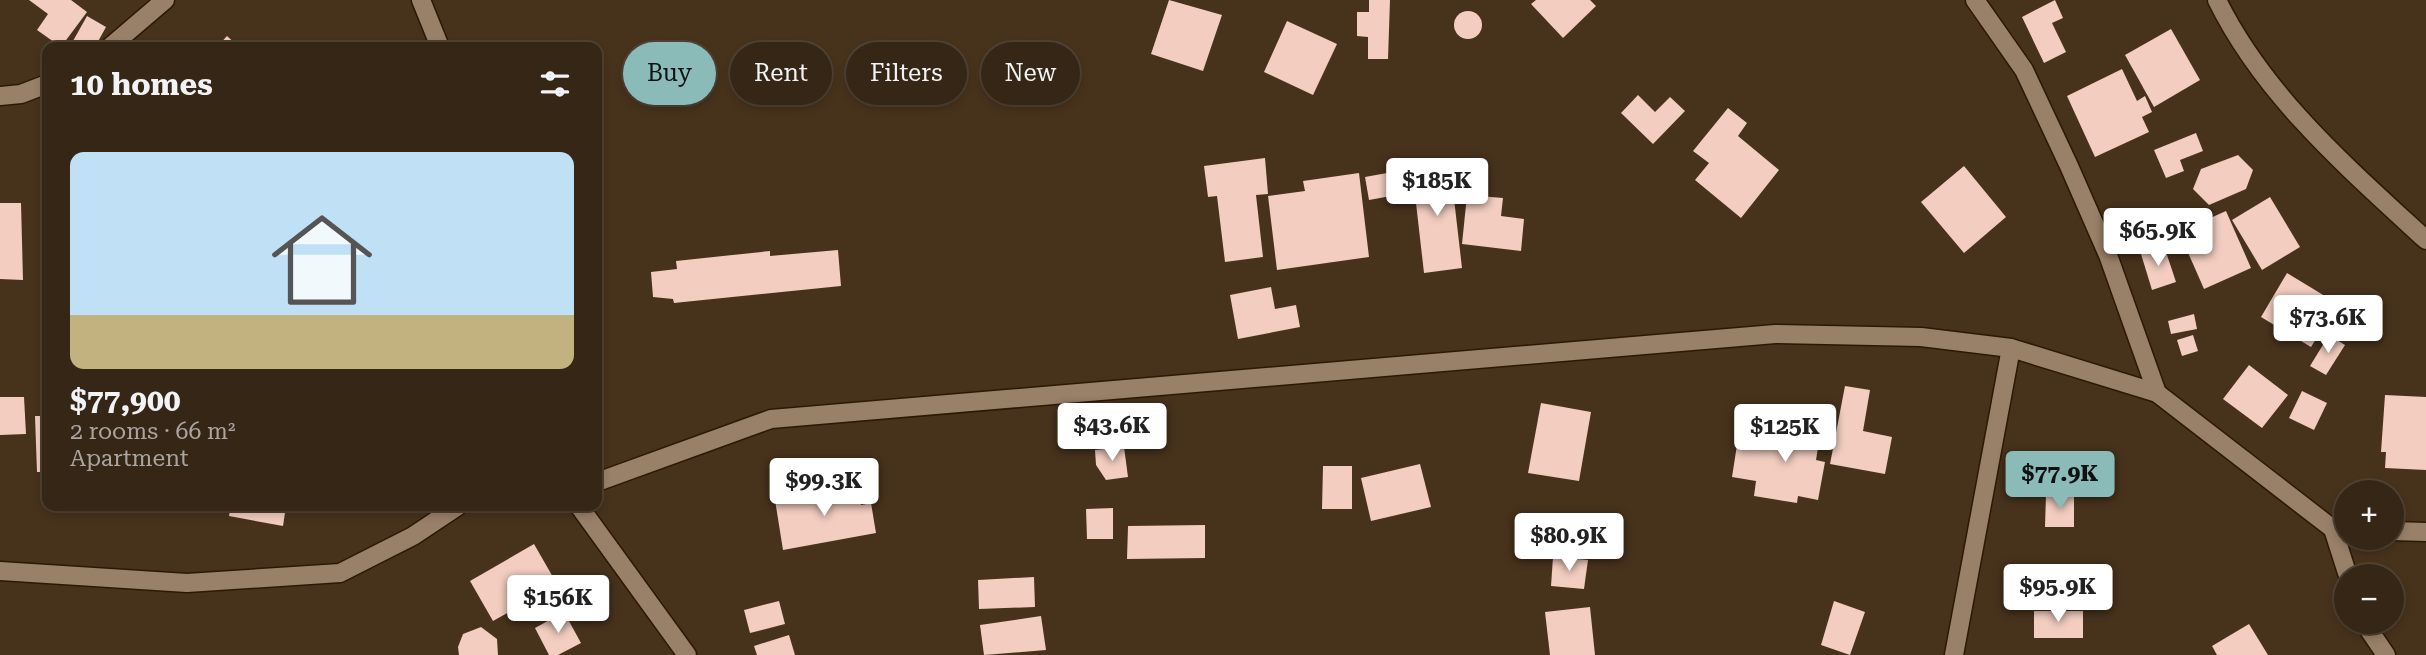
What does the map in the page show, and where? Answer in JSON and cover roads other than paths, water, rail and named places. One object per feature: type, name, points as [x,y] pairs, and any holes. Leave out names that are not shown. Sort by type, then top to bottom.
[{"type":"street","points":[[116,42],[165,0]]},
{"type":"street","points":[[421,0],[438,42]]},
{"type":"street","points":[[1975,0],[2024,70],[2069,166],[2108,256],[2157,393]]},
{"type":"street","points":[[2217,0],[2230,26],[2313,136],[2426,240]]},
{"type":"street","points":[[0,96],[21,94],[42,86]]},
{"type":"street","points":[[602,480],[771,419],[1774,334],[1921,337],[2011,348],[2157,393],[2334,525]]},
{"type":"street","points":[[1954,655],[2011,348]]},
{"type":"street","points":[[0,571],[187,583],[340,573],[413,536],[450,511]]},
{"type":"street","points":[[583,511],[687,655]]},
{"type":"street","points":[[2404,531],[2426,532]]},
{"type":"street","points":[[2372,634],[2386,655]]}]
